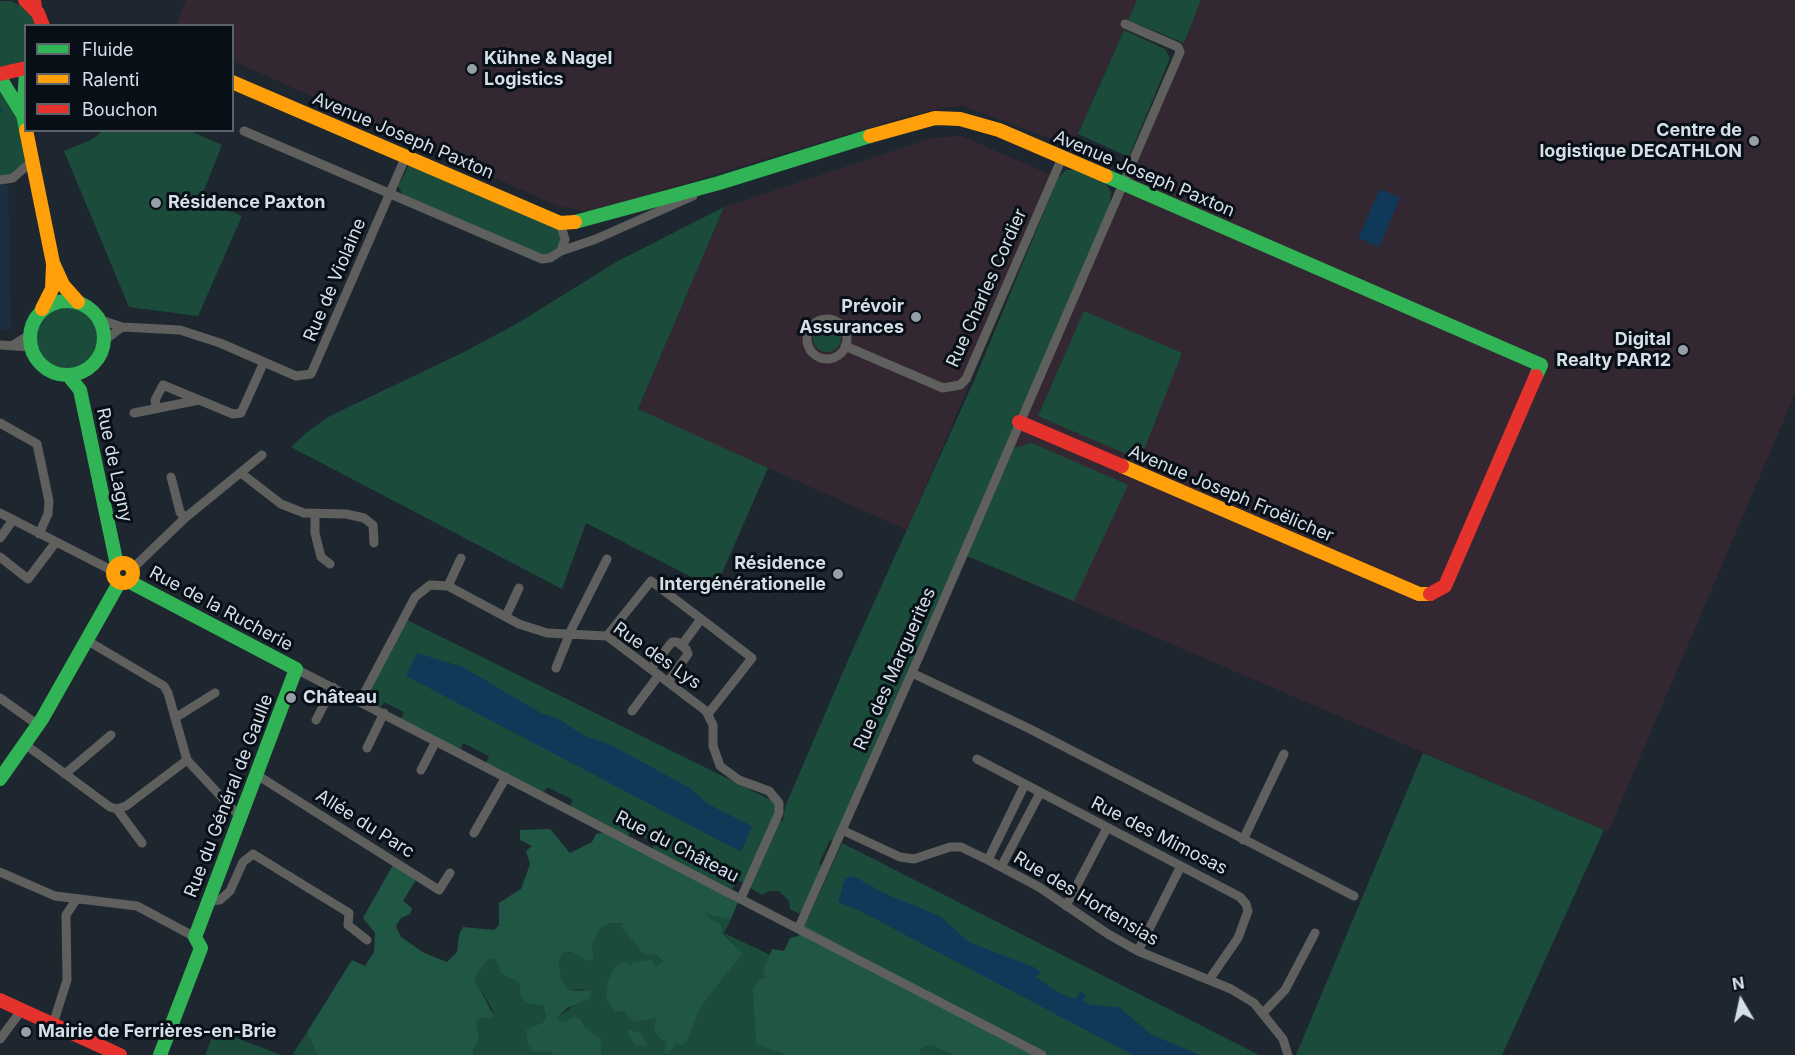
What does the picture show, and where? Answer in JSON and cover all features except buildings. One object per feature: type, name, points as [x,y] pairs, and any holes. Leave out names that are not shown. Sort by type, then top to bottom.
[{"type":"street","points":[[31,3],[43,24]]},
{"type":"street","points":[[1019,422],[1180,52],[1178,47],[1125,24]]},
{"type":"street","points":[[24,69],[0,76],[24,122]]},
{"type":"street","name":"Avenue Joseph Paxton","points":[[234,83],[560,223],[583,222],[935,118],[960,119],[988,126],[1541,365]]},
{"type":"street","points":[[22,115],[24,94]]},
{"type":"street","name":"Avenue Joseph Paxton","points":[[244,131],[534,257],[550,258],[561,251],[596,239],[719,183]]},
{"type":"street","points":[[26,132],[53,263],[63,285],[78,302],[95,312],[101,320],[105,340],[99,357],[87,370],[68,375],[44,368],[36,359],[30,341],[31,326],[52,290],[53,263]]},
{"type":"street","name":"Rue de Violaine","points":[[264,362],[296,376],[306,376],[315,370],[406,156]]},
{"type":"street","name":"Rue Charles Cordier","points":[[845,346],[943,388],[960,384],[966,379],[1062,158]]},
{"type":"street","points":[[0,180],[13,178],[32,161]]},
{"type":"street","points":[[560,223],[565,239],[561,251]]},
{"type":"street","points":[[41,311],[58,301],[78,302]]},
{"type":"street","points":[[101,320],[122,327],[180,330],[264,362],[241,413],[233,414],[163,385],[155,400],[156,406]]},
{"type":"street","points":[[818,321],[838,322],[846,333],[845,346],[837,356],[818,357],[809,347],[809,331],[818,321]]},
{"type":"street","points":[[105,340],[122,327]]},
{"type":"street","points":[[0,345],[30,341]]},
{"type":"street","name":"Avenue Joseph Froëlicher","points":[[1019,422],[1419,594],[1434,594],[1445,586],[1541,365]]},
{"type":"street","name":"Rue de Lagny","points":[[80,390],[87,370]]},
{"type":"street","name":"Rue de Lagny","points":[[68,375],[80,390],[113,547],[122,574]]},
{"type":"street","points":[[134,413],[156,406],[199,400]]},
{"type":"street","name":"Rue des Marguerites","points":[[799,927],[912,673],[1019,422]]},
{"type":"street","points":[[0,423],[37,444],[49,501],[48,514],[39,534]]},
{"type":"street","points":[[0,779],[26,745],[88,641],[122,574],[185,518],[262,455]]},
{"type":"street","points":[[241,473],[281,504],[304,513],[346,514],[364,518],[373,525],[374,543]]},
{"type":"street","points":[[171,477],[180,512],[185,518]]},
{"type":"street","points":[[0,513],[122,574]]},
{"type":"street","points":[[315,514],[315,533],[321,557],[330,564]]},
{"type":"street","points":[[0,538],[13,520]]},
{"type":"street","points":[[0,557],[28,579],[56,542]]},
{"type":"street","name":"Rue de Lagny","points":[[94,562],[109,556],[113,547]]},
{"type":"street","points":[[360,701],[415,597],[430,585],[448,585],[461,558]]},
{"type":"street","points":[[556,668],[568,636],[607,559]]},
{"type":"street","name":"Rue de la Rucherie","points":[[122,574],[296,669]]},
{"type":"street","points":[[607,636],[651,581],[752,658],[708,714]]},
{"type":"street","name":"Rue des Lys","points":[[448,585],[506,616],[547,633],[568,636],[585,633],[607,636],[708,714],[713,725],[715,755],[720,766],[740,780],[771,787],[779,803],[779,813],[741,898]]},
{"type":"street","points":[[506,616],[519,588]]},
{"type":"street","points":[[682,645],[701,619]]},
{"type":"street","points":[[88,641],[164,686],[187,760],[241,818]]},
{"type":"street","points":[[651,668],[672,642],[682,645],[688,654],[668,682]]},
{"type":"street","name":"Rue du Château","points":[[296,669],[799,927],[1042,1055]]},
{"type":"street","name":"Rue du Général de Gaulle","points":[[160,1055],[201,948],[195,937],[296,669]]},
{"type":"street","points":[[912,673],[1028,728],[1354,896]]},
{"type":"street","points":[[632,711],[659,675]]},
{"type":"street","points":[[316,720],[333,687]]},
{"type":"street","points":[[175,718],[215,693]]},
{"type":"street","points":[[0,698],[38,725]]},
{"type":"street","points":[[367,748],[384,713]]},
{"type":"street","points":[[65,774],[111,735]]},
{"type":"street","points":[[421,770],[436,741]]},
{"type":"street","points":[[26,745],[110,807],[117,809],[126,806],[187,760]]},
{"type":"street","points":[[1243,840],[1284,754]]},
{"type":"street","name":"Rue des Mimosas","points":[[977,759],[1240,897],[1247,907],[1238,938],[1209,980]]},
{"type":"street","name":"Allée du Parc","points":[[257,775],[439,890],[450,873]]},
{"type":"street","points":[[474,833],[506,777]]},
{"type":"street","points":[[988,860],[1025,784]]},
{"type":"street","points":[[1001,867],[1040,792]]},
{"type":"street","points":[[117,809],[142,843]]},
{"type":"street","points":[[1066,906],[1107,828]]},
{"type":"street","name":"Rue des Hortensias","points":[[842,830],[900,857],[914,859],[950,847],[961,847],[988,860],[1039,887],[1138,951],[1246,998],[1263,1013],[1283,1039],[1288,1055]]},
{"type":"street","points":[[208,901],[220,900],[230,891],[243,862],[247,856],[253,854],[261,856],[349,913],[348,926],[367,940]]},
{"type":"street","points":[[1138,951],[1181,866]]},
{"type":"street","points":[[0,872],[55,896],[76,900],[108,900],[138,906],[195,937]]},
{"type":"street","points":[[53,1024],[67,980],[66,915],[76,900]]},
{"type":"street","points":[[1263,1013],[1285,990],[1315,933]]},
{"type":"street","points":[[0,1000],[120,1055]]},
{"type":"street","points":[[0,1040],[21,1011]]},
{"type":"shaded area","points":[[186,0],[1137,0],[1072,147],[961,105],[915,114],[590,212],[558,206],[234,61],[234,24],[177,24]]},
{"type":"shaded area","points":[[1201,0],[1795,0],[1795,394],[1608,832],[967,556],[1121,199]]},
{"type":"shaded area","points":[[962,136],[1058,178],[907,530],[638,410],[724,207],[932,138]]},
{"type":"shaded area","points":[[0,185],[8,185],[11,329],[0,330]]},
{"type":"shaded area","points":[[1380,189],[1400,198],[1379,247],[1358,238]]},
{"type":"shaded area","points":[[417,653],[463,667],[541,713],[559,719],[583,735],[609,744],[690,788],[708,804],[752,826],[741,852],[406,676]]},
{"type":"shaded area","points":[[853,876],[886,894],[940,916],[969,942],[1036,968],[1042,974],[1035,976],[1053,989],[1071,998],[1076,998],[1081,991],[1087,996],[1083,999],[1090,1005],[1119,1007],[1152,1035],[1200,1055],[1133,1055],[860,911],[838,902],[845,879]]},
{"type":"green space","points":[[1137,0],[1201,0],[1184,43],[1128,20]]},
{"type":"green space","points":[[0,1],[11,1],[26,8],[36,24],[24,24],[24,61],[0,68]]},
{"type":"green space","points":[[1124,30],[1165,49],[1170,58],[1129,157],[1078,134]]},
{"type":"green space","points":[[0,84],[16,117],[26,160],[11,176],[0,177]]},
{"type":"green space","points":[[102,132],[192,132],[222,145],[201,198],[242,216],[198,316],[129,307],[64,151],[91,140]]},
{"type":"green space","points":[[409,165],[557,228],[561,238],[559,246],[552,254],[542,255],[403,195],[398,186]]},
{"type":"green space","points":[[1066,170],[1075,170],[1105,183],[1111,192],[1110,204],[835,841],[830,840],[819,864],[823,866],[800,914],[790,909],[789,901],[779,891],[769,891],[762,895],[750,888],[779,821],[783,821],[785,807],[849,658],[974,381],[1058,178]]},
{"type":"green space","points":[[724,207],[638,409],[768,468],[715,589],[586,523],[562,589],[291,447],[330,416],[462,353],[518,323],[618,261]]},
{"type":"green space","points":[[62,305],[74,305],[91,314],[98,325],[100,337],[98,349],[91,360],[74,369],[62,369],[50,364],[41,355],[36,343],[36,331],[41,319],[50,310]]},
{"type":"green space","points":[[1084,311],[1182,353],[1140,460],[1038,416]]},
{"type":"green space","points":[[827,324],[837,328],[841,338],[837,348],[827,352],[817,348],[813,338],[817,328]]},
{"type":"green space","points":[[1032,443],[1128,485],[1074,601],[967,556],[1014,448]]},
{"type":"green space","points":[[405,619],[773,801],[777,806],[745,883],[737,880],[732,889],[652,850],[655,843],[631,831],[627,838],[569,807],[573,800],[547,787],[543,793],[486,763],[489,756],[463,743],[460,750],[401,719],[404,712],[384,702],[380,708],[370,702],[367,697]]},
{"type":"green space","points":[[1423,753],[1604,830],[1502,1055],[1296,1055]]},
{"type":"green space","points":[[550,829],[570,853],[592,842],[596,834],[604,832],[738,902],[731,919],[704,913],[713,921],[721,924],[722,933],[743,953],[701,1007],[687,1041],[681,1045],[676,1043],[669,1054],[664,1053],[667,1041],[661,1040],[653,1029],[657,1017],[634,1022],[628,1018],[626,1012],[615,1011],[606,998],[608,981],[616,965],[625,961],[630,966],[634,962],[651,960],[656,966],[663,962],[656,955],[643,953],[621,926],[626,923],[610,923],[599,929],[592,948],[595,959],[588,961],[571,952],[564,953],[559,960],[562,982],[569,990],[590,991],[590,998],[567,1008],[558,1017],[558,1021],[563,1023],[575,1017],[580,1019],[585,1028],[600,1038],[602,1055],[553,1055],[551,1051],[535,1052],[528,1045],[526,1031],[542,1023],[546,1016],[543,1005],[526,1003],[520,996],[519,983],[500,973],[497,961],[490,958],[474,978],[494,1016],[491,1019],[481,1018],[476,1021],[479,1038],[473,1051],[475,1055],[317,1055],[307,1032],[352,960],[365,966],[374,952],[375,933],[363,918],[393,865],[416,880],[403,901],[412,908],[410,914],[401,918],[396,926],[401,937],[424,953],[447,962],[457,952],[459,935],[463,927],[494,930],[499,925],[499,903],[521,889],[530,864],[526,851],[532,846],[520,840],[520,830]]},
{"type":"green space","points":[[842,843],[1259,1055],[1038,1055],[805,925]]},
{"type":"green space","points":[[711,912],[731,919],[724,933],[770,955],[762,972],[767,978],[769,1048],[785,1055],[602,1055],[598,1039],[558,1025],[558,1017],[573,1006],[584,989],[569,990],[562,983],[559,960],[564,953],[571,952],[588,961],[595,958],[592,948],[599,929],[610,923],[627,922],[663,963],[656,966],[626,1012],[657,1017],[653,1029],[661,1040],[676,1043],[693,1026],[701,1007],[743,953],[703,913]]},
{"type":"green space","points":[[805,925],[1038,1055],[951,1055],[932,1045],[920,1049],[921,1055],[785,1055],[756,1044],[753,989],[759,980],[767,978],[762,972],[772,949],[784,951],[790,938],[798,936]]},
{"type":"green space","points":[[490,958],[497,961],[500,973],[519,983],[520,996],[526,1003],[543,1004],[546,1016],[542,1023],[530,1027],[542,1046],[561,1055],[475,1055],[473,1051],[479,1038],[475,1021],[481,1018],[491,1019],[493,1011],[474,978]]},
{"type":"green space","points":[[215,1030],[282,1055],[205,1055]]},
{"type":"green space","points":[[630,1030],[641,1033],[648,1046],[635,1045],[627,1032]]},
{"type":"green space","points":[[307,1032],[317,1055],[292,1055]]},
{"type":"green space","points":[[932,1045],[951,1055],[921,1055],[920,1049]]},
{"type":"traffic: fast","points":[[0,78],[24,120]]},
{"type":"traffic: fast","points":[[23,115],[24,101]]},
{"type":"traffic: fast","points":[[575,222],[719,183],[870,136]]},
{"type":"traffic: fast","points":[[1106,176],[1541,365],[1536,376]]},
{"type":"traffic: fast","points":[[74,301],[94,311],[102,324],[104,338],[102,352],[94,365],[81,373],[60,375],[40,365],[32,352],[30,331],[40,311],[53,303],[74,301]]},
{"type":"traffic: fast","points":[[68,375],[80,390],[117,565]]},
{"type":"traffic: fast","points":[[130,582],[296,669],[195,937],[201,948],[160,1055]]},
{"type":"traffic: fast","points":[[0,779],[42,719],[119,583]]},
{"type":"traffic: slow","points":[[234,83],[560,223],[575,222]]},
{"type":"traffic: slow","points":[[870,136],[935,118],[960,119],[999,130],[1106,176]]},
{"type":"traffic: slow","points":[[26,132],[53,263],[63,285],[78,302]]},
{"type":"traffic: slow","points":[[42,309],[52,289],[53,265]]},
{"type":"traffic: slow","points":[[1122,466],[1419,594],[1430,594]]},
{"type":"traffic: slow","points":[[123,563],[130,566],[133,573],[130,580],[123,583],[116,580],[113,573],[116,566],[123,563]]},
{"type":"traffic: jam","points":[[25,0],[38,13],[42,24]]},
{"type":"traffic: jam","points":[[34,0],[35,9]]},
{"type":"traffic: jam","points":[[0,74],[24,68]]},
{"type":"traffic: jam","points":[[1430,594],[1445,586],[1536,376]]},
{"type":"traffic: jam","points":[[1019,422],[1122,466]]},
{"type":"traffic: jam","points":[[0,1000],[120,1055]]},
{"type":"place","name":"Kühne & Nagel Logistics","points":[[472,69]]},
{"type":"place","name":"Centre de logistique DECATHLON","points":[[1754,141]]},
{"type":"place","name":"Résidence Paxton","points":[[156,203]]},
{"type":"place","name":"Prévoir Assurances","points":[[916,317]]},
{"type":"place","name":"Digital Realty PAR12","points":[[1683,350]]},
{"type":"place","name":"Résidence Intergénérationelle","points":[[838,574]]},
{"type":"place","name":"Château","points":[[291,698]]},
{"type":"place","name":"Mairie de Ferrières-en-Brie","points":[[26,1032]]}]
